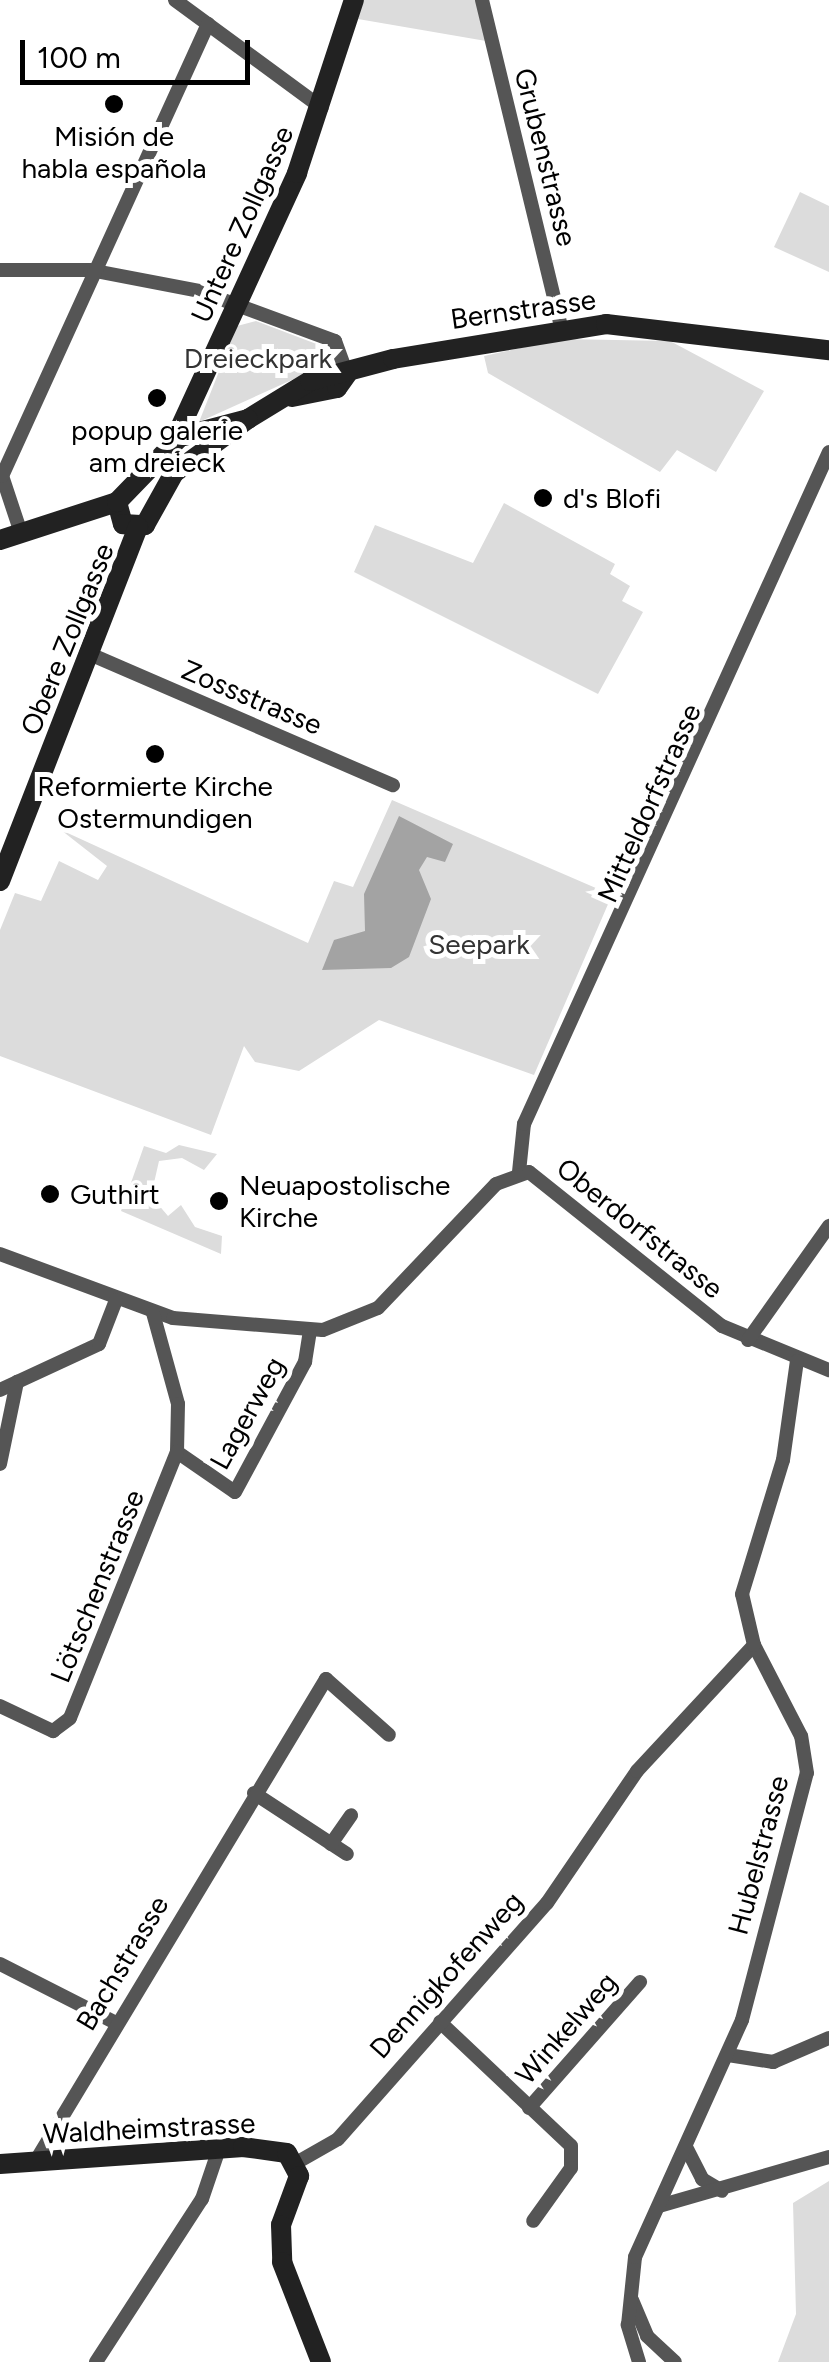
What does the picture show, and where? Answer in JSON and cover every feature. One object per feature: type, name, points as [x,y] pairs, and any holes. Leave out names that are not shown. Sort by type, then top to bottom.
[{"type":"street","points":[[176,0],[322,108]]},
{"type":"street","name":"Untere Zollgasse","points":[[183,439],[190,410],[322,108],[354,0]]},
{"type":"street","name":"Grubenstrasse","points":[[482,0],[562,326]]},
{"type":"street","points":[[21,533],[2,476],[90,270],[208,24]]},
{"type":"street","points":[[0,270],[90,270],[238,304],[335,342],[347,374]]},
{"type":"street","name":"Bernstrasse","points":[[138,528],[189,460],[248,419],[292,397],[337,388],[347,374],[562,326],[639,324],[829,350]]},
{"type":"street","name":"Bernstrasse","points":[[189,460],[183,439],[248,419]]},
{"type":"street","points":[[0,540],[123,497],[183,439]]},
{"type":"street","name":"Mitteldorfstrasse","points":[[519,1172],[524,1124],[829,452]]},
{"type":"street","points":[[123,497],[154,507]]},
{"type":"street","points":[[123,497],[120,521],[138,528]]},
{"type":"street","name":"Obere Zollgasse","points":[[0,882],[92,655],[138,528]]},
{"type":"street","name":"Zossstrasse","points":[[92,655],[393,785]]},
{"type":"street","name":"Oberdorfstrasse","points":[[0,1254],[153,1313],[310,1331],[378,1308],[496,1184],[519,1172],[539,1177],[748,1340],[829,1370]]},
{"type":"street","points":[[748,1340],[806,1248],[829,1226]]},
{"type":"street","points":[[0,1390],[99,1344],[116,1300]]},
{"type":"street","name":"Lagerweg","points":[[153,1313],[178,1404],[177,1452],[235,1492],[305,1362],[310,1331]]},
{"type":"street","name":"Hubelstrasse","points":[[639,2362],[632,2300],[635,2257],[728,2055],[807,1774],[779,1680],[754,1645],[742,1580],[783,1460],[798,1360]]},
{"type":"street","points":[[0,1464],[17,1382]]},
{"type":"street","name":"Lötschenstrasse","points":[[0,1706],[54,1731],[70,1718],[177,1452]]},
{"type":"street","name":"Dennigkofenweg","points":[[296,2163],[338,2139],[546,1903],[637,1771],[754,1645]]},
{"type":"street","name":"Bachstrasse","points":[[35,2162],[114,2022],[326,1679],[390,1735]]},
{"type":"street","points":[[254,1792],[347,1854]]},
{"type":"street","points":[[331,1844],[351,1815]]},
{"type":"street","points":[[0,1964],[114,2022]]},
{"type":"street","name":"Winkelweg","points":[[530,2108],[640,1982]]},
{"type":"street","name":"Winkelweg","points":[[440,2022],[530,2108],[573,2156],[534,2220]]},
{"type":"street","points":[[728,2055],[773,2062],[829,2038]]},
{"type":"street","points":[[96,2362],[202,2199],[218,2149]]},
{"type":"street","name":"Waldheimstrasse","points":[[0,2164],[218,2149],[272,2149],[296,2163]]},
{"type":"street","points":[[687,2150],[702,2179],[722,2191]]},
{"type":"street","points":[[659,2206],[722,2191],[829,2157]]},
{"type":"street","points":[[296,2163],[280,2252],[321,2362]]},
{"type":"street","points":[[632,2300],[646,2336],[675,2362]]},
{"type":"green space","points":[[363,0],[476,0],[486,41],[358,19]]},
{"type":"green space","points":[[800,192],[829,206],[829,272],[774,247]]},
{"type":"green space","name":"Dreieckpark","points":[[256,321],[327,348],[325,365],[199,422],[237,326]]},
{"type":"green space","points":[[561,339],[670,341],[764,391],[716,472],[677,450],[660,472],[488,373],[484,356]]},
{"type":"green space","points":[[504,503],[615,564],[610,574],[630,586],[622,601],[643,612],[598,694],[354,572],[375,525],[473,563]]},
{"type":"green space","name":"Seepark","points":[[392,800],[612,895],[534,1075],[379,1020],[299,1071],[255,1062],[244,1046],[211,1135],[0,1056],[0,930],[15,893],[41,901],[59,861],[98,880],[107,866],[61,830],[308,943],[334,881],[353,887]]},
{"type":"green space","points":[[179,1145],[217,1154],[204,1170],[182,1158],[159,1161],[151,1196],[168,1216],[181,1205],[195,1227],[222,1236],[221,1254],[121,1211],[144,1146],[166,1153]]},
{"type":"green space","points":[[829,2181],[829,2362],[778,2362],[796,2314],[793,2203]]},
{"type":"shaded area","points":[[399,816],[453,844],[445,862],[427,857],[419,870],[431,899],[409,957],[391,968],[322,970],[334,940],[365,931],[364,894]]},
{"type":"place","name":"Misión de habla española","points":[[114,104]]},
{"type":"place","name":"popup galerie am dreieck","points":[[157,398]]},
{"type":"place","name":"d's Blofi","points":[[543,498]]},
{"type":"place","name":"Reformierte Kirche Ostermundigen","points":[[155,754]]},
{"type":"place","name":"Guthirt","points":[[50,1194]]},
{"type":"place","name":"Neuapostolische Kirche","points":[[219,1201]]}]
